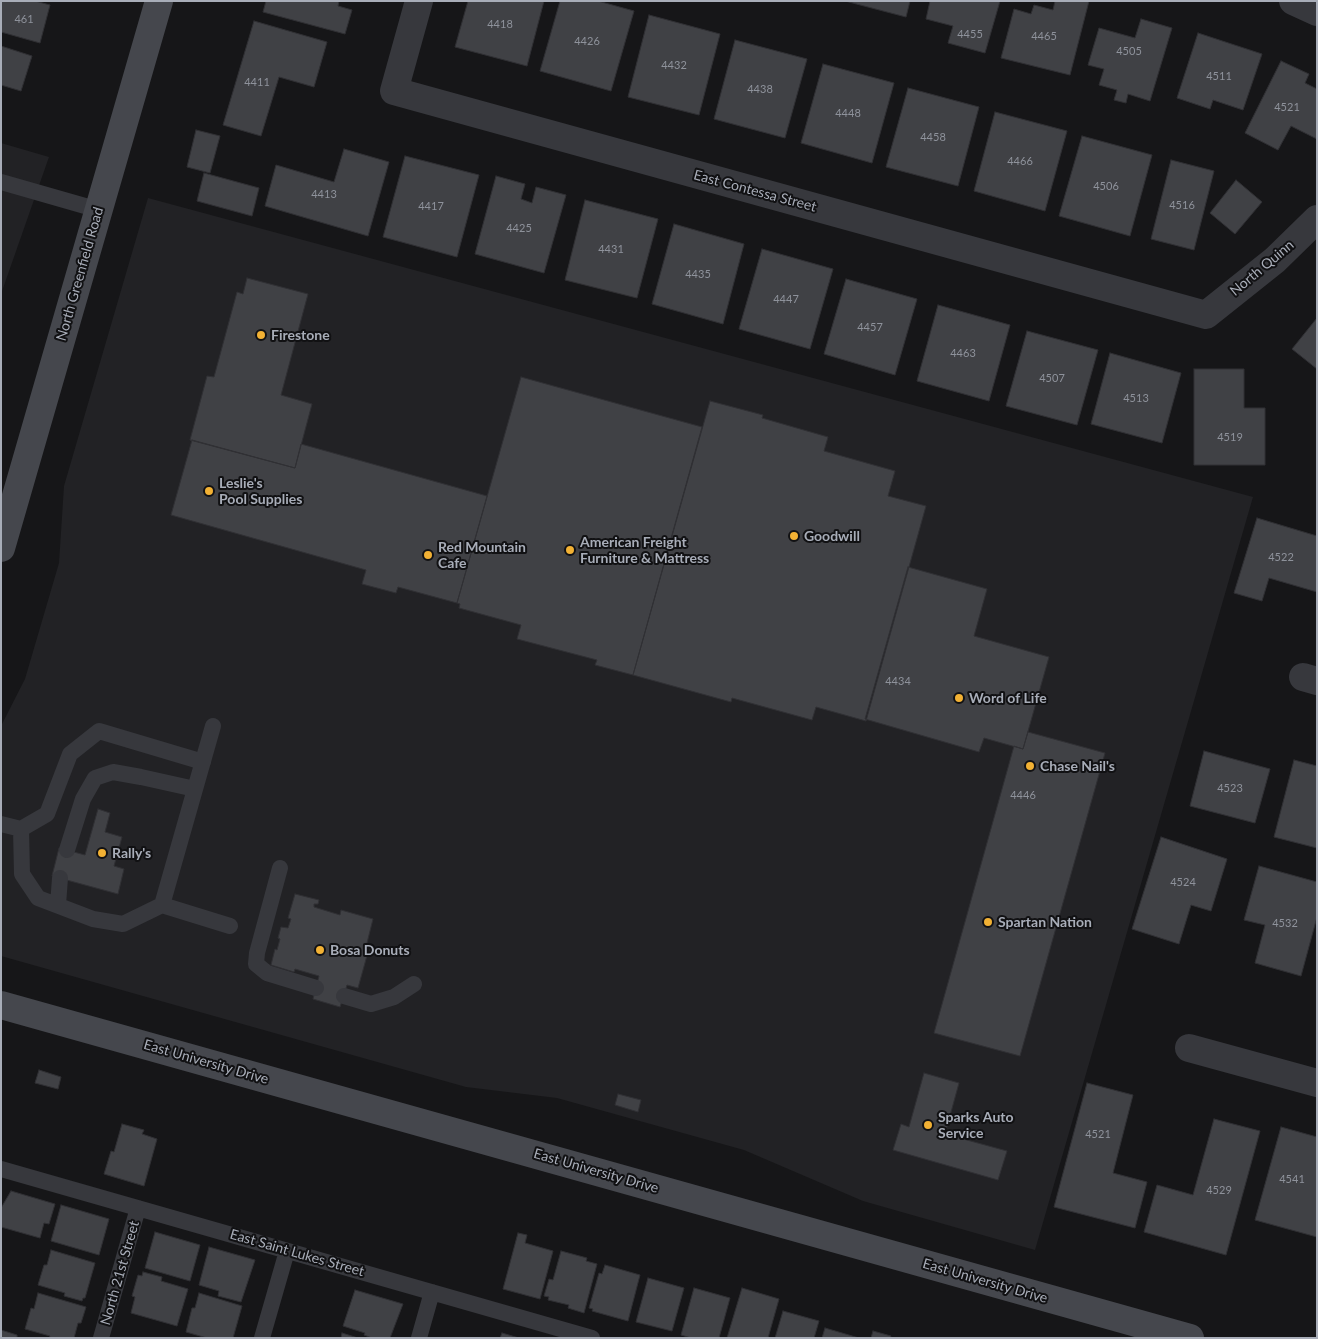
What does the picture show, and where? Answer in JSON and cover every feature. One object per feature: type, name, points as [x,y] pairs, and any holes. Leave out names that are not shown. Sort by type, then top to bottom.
[{"type":"main road","name":"North Greenfield Road","points":[[1,548],[10,488],[99,210],[159,1]]},
{"type":"main road","name":"East University Drive","points":[[1,1005],[1190,1338]]},
{"type":"street","name":"East Contessa Street","points":[[420,1],[394,91],[1206,315]]},
{"type":"street","points":[[1292,1],[1317,12]]},
{"type":"street","name":"North Quinn","points":[[1206,315],[1275,260],[1317,219]]},
{"type":"street","points":[[1189,1048],[1317,1083]]},
{"type":"lane","points":[[1,182],[99,210]]},
{"type":"lane","points":[[162,905],[213,726]]},
{"type":"lane","points":[[1,824],[21,829],[47,814],[70,754],[99,731],[202,762]]},
{"type":"lane","points":[[67,850],[83,799],[95,778],[113,772],[195,789]]},
{"type":"lane","points":[[21,829],[22,874],[38,898],[93,919],[123,924],[162,905],[230,926]]},
{"type":"lane","points":[[280,868],[257,953],[256,964],[267,973],[316,988]]},
{"type":"lane","points":[[58,905],[60,878]]},
{"type":"lane","points":[[344,996],[371,1004],[394,997],[414,984]]},
{"type":"lane","name":"East Saint Lukes Street","points":[[1,1169],[432,1292],[576,1336],[592,1338]]},
{"type":"lane","name":"North 21st Street","points":[[101,1338],[138,1208]]},
{"type":"lane","points":[[262,1338],[287,1251]]},
{"type":"lane","points":[[419,1338],[432,1292]]},
{"type":"shaded area","points":[[1,143],[49,157],[1,294]]},
{"type":"shaded area","points":[[148,198],[1253,497],[1035,1250],[863,1201],[744,1150],[557,1098],[466,1087],[1,956],[1,726],[25,679],[59,563],[64,486]]},
{"type":"building","points":[[1,1],[35,1],[50,5],[40,43],[1,32]]},
{"type":"building","points":[[266,1],[339,1],[338,6],[352,10],[345,34],[263,12]]},
{"type":"building","points":[[468,1],[544,1],[527,66],[455,47]]},
{"type":"building","points":[[560,1],[598,1],[634,11],[611,91],[540,71]]},
{"type":"building","points":[[845,1],[910,1],[906,17]]},
{"type":"building","points":[[930,1],[1000,1],[985,53],[948,43],[953,26],[926,19]]},
{"type":"building","points":[[1055,1],[1089,1],[1070,75],[1001,58],[1014,9],[1031,14],[1034,5],[1053,10]]},
{"type":"building","points":[[649,15],[720,34],[699,115],[628,97]]},
{"type":"building","points":[[1141,19],[1172,28],[1150,101],[1128,94],[1126,103],[1114,100],[1117,90],[1099,85],[1104,69],[1088,65],[1099,28],[1135,38]]},
{"type":"building","points":[[254,21],[327,42],[314,87],[279,77],[261,136],[223,125]]},
{"type":"building","points":[[1198,33],[1262,54],[1243,110],[1213,100],[1210,109],[1177,98]]},
{"type":"building","points":[[735,40],[807,59],[785,138],[714,119]]},
{"type":"building","points":[[1,46],[32,56],[21,91],[1,85]]},
{"type":"building","points":[[1281,61],[1309,74],[1305,83],[1317,89],[1317,139],[1291,126],[1278,150],[1245,133]]},
{"type":"building","points":[[823,64],[894,83],[872,163],[801,143]]},
{"type":"building","points":[[908,88],[979,107],[958,186],[886,167]]},
{"type":"building","points":[[995,112],[1067,131],[1045,211],[974,191]]},
{"type":"building","points":[[196,130],[220,136],[210,173],[187,167]]},
{"type":"building","points":[[1082,136],[1152,155],[1130,236],[1059,216]]},
{"type":"building","points":[[344,149],[389,162],[368,236],[265,206],[276,165],[334,182]]},
{"type":"building","points":[[405,156],[479,175],[457,257],[383,237]]},
{"type":"building","points":[[1171,160],[1214,171],[1194,250],[1151,239]]},
{"type":"building","points":[[204,173],[259,188],[252,216],[197,201]]},
{"type":"building","points":[[496,176],[525,184],[521,199],[532,203],[536,187],[566,195],[544,273],[475,254]]},
{"type":"building","points":[[1236,180],[1262,202],[1235,234],[1210,213]]},
{"type":"building","points":[[585,200],[658,219],[637,298],[565,280]]},
{"type":"building","points":[[674,224],[744,244],[723,324],[652,304]]},
{"type":"building","points":[[762,249],[833,269],[810,349],[739,329]]},
{"type":"building","name":"Firestone","points":[[247,278],[308,294],[281,395],[312,404],[295,468],[190,440],[207,376],[214,377],[237,292],[243,294]]},
{"type":"building","points":[[846,279],[917,299],[895,375],[824,354]]},
{"type":"building","points":[[938,305],[1010,325],[989,401],[917,381]]},
{"type":"building","points":[[1317,318],[1317,369],[1292,349]]},
{"type":"building","points":[[1027,331],[1098,350],[1077,425],[1006,406]]},
{"type":"building","points":[[1110,353],[1181,373],[1162,443],[1091,424]]},
{"type":"building","points":[[1194,369],[1244,369],[1244,408],[1265,408],[1265,465],[1194,465]]},
{"type":"building","name":"American Freight Furniture & Mattress","points":[[521,377],[702,427],[633,675],[595,665],[597,660],[517,639],[521,625],[459,608],[460,604],[457,603]]},
{"type":"building","name":"Goodwill","points":[[710,401],[763,415],[762,418],[828,437],[824,451],[895,471],[888,496],[926,506],[866,721],[816,707],[812,720],[732,698],[731,702],[633,675]]},
{"type":"building","points":[[192,440],[295,468],[301,444],[487,496],[457,603],[398,587],[396,593],[362,584],[366,570],[171,515]]},
{"type":"building","points":[[1257,518],[1317,536],[1317,592],[1269,578],[1262,601],[1234,593]]},
{"type":"building","points":[[908,567],[987,589],[974,636],[1049,657],[1023,749],[984,738],[979,752],[865,719]]},
{"type":"building","points":[[1028,732],[1105,753],[1020,1056],[934,1033],[1014,746],[1023,749]]},
{"type":"building","points":[[1204,751],[1270,769],[1255,823],[1190,806]]},
{"type":"building","points":[[1294,760],[1317,766],[1317,848],[1274,837]]},
{"type":"building","name":"Rally's","points":[[98,809],[110,813],[105,832],[122,837],[114,866],[124,869],[118,894],[52,876],[59,848],[85,855]]},
{"type":"building","points":[[1161,837],[1227,859],[1211,911],[1191,905],[1179,944],[1132,929]]},
{"type":"building","points":[[1259,866],[1317,882],[1317,917],[1301,976],[1255,963],[1265,925],[1244,920]]},
{"type":"building","name":"Bosa Donuts","points":[[295,894],[319,900],[318,904],[314,904],[314,907],[340,915],[341,910],[373,919],[365,951],[368,952],[358,988],[347,985],[340,1007],[313,999],[319,976],[295,969],[294,972],[271,965],[280,939],[278,938],[281,927],[288,928],[291,919],[288,918]]},
{"type":"building","points":[[39,1070],[61,1077],[58,1089],[35,1083]]},
{"type":"building","name":"Sparks Auto Service","points":[[924,1073],[959,1083],[945,1134],[1007,1151],[998,1180],[893,1150],[901,1124],[909,1127]]},
{"type":"building","points":[[1087,1083],[1133,1095],[1113,1173],[1147,1182],[1135,1228],[1054,1207]]},
{"type":"building","points":[[618,1094],[641,1100],[638,1112],[615,1105]]},
{"type":"building","points":[[1214,1119],[1260,1131],[1226,1255],[1144,1232],[1157,1185],[1193,1195]]},
{"type":"building","points":[[122,1124],[144,1130],[142,1134],[157,1139],[144,1186],[104,1174],[111,1151],[114,1152]]},
{"type":"building","points":[[1281,1127],[1317,1137],[1317,1237],[1255,1220]]},
{"type":"building","points":[[11,1191],[55,1204],[49,1224],[44,1223],[40,1238],[1,1227],[1,1208]]},
{"type":"building","points":[[61,1205],[109,1219],[99,1255],[51,1241]]},
{"type":"building","points":[[155,1232],[200,1245],[190,1281],[145,1268]]},
{"type":"building","points":[[518,1233],[527,1235],[525,1243],[553,1251],[540,1299],[503,1289]]},
{"type":"building","points":[[209,1247],[255,1260],[241,1302],[218,1296],[219,1291],[199,1285]]},
{"type":"building","points":[[51,1250],[95,1263],[85,1298],[82,1301],[64,1296],[65,1293],[38,1285]]},
{"type":"building","points":[[561,1251],[587,1258],[586,1261],[597,1264],[584,1313],[568,1308],[569,1305],[548,1300],[549,1297],[544,1296],[549,1279],[553,1280]]},
{"type":"building","points":[[605,1265],[640,1275],[628,1321],[592,1311],[593,1309],[589,1308],[599,1273],[602,1274]]},
{"type":"building","points":[[143,1272],[162,1277],[161,1281],[188,1289],[177,1326],[131,1313],[135,1297],[132,1296],[138,1275],[142,1276]]},
{"type":"building","points":[[648,1278],[684,1288],[672,1331],[636,1322]]},
{"type":"building","points":[[694,1288],[730,1298],[719,1338],[691,1338],[681,1335]]},
{"type":"building","points":[[742,1288],[779,1299],[768,1338],[727,1338]]},
{"type":"building","points":[[355,1290],[403,1304],[390,1338],[372,1338],[364,1335],[365,1333],[343,1326]]},
{"type":"building","points":[[38,1293],[86,1307],[81,1323],[78,1323],[74,1338],[49,1338],[50,1336],[25,1329],[31,1308],[34,1309]]},
{"type":"building","points":[[199,1293],[242,1306],[233,1338],[207,1338],[186,1332],[192,1308],[195,1308]]},
{"type":"building","points":[[783,1311],[819,1321],[814,1338],[775,1338]]},
{"type":"building","points":[[825,1328],[859,1338],[822,1338]]},
{"type":"building","points":[[1,1330],[17,1335],[17,1338],[1,1338]]},
{"type":"building","points":[[873,1331],[891,1336],[890,1338],[871,1338]]},
{"type":"building","points":[[342,1333],[358,1338],[341,1338]]},
{"type":"building","points":[[502,1333],[519,1338],[500,1338]]},
{"type":"place","name":"Firestone","points":[[261,335]]},
{"type":"place","name":"Leslie's Pool Supplies","points":[[209,491]]},
{"type":"place","name":"Goodwill","points":[[794,536]]},
{"type":"place","name":"American Freight Furniture & Mattress","points":[[570,550]]},
{"type":"place","name":"Red Mountain Cafe","points":[[428,555]]},
{"type":"place","name":"Word of Life","points":[[959,698]]},
{"type":"place","name":"Chase Nail's","points":[[1030,766]]},
{"type":"place","name":"Rally's","points":[[102,853]]},
{"type":"place","name":"Spartan Nation","points":[[988,922]]},
{"type":"place","name":"Bosa Donuts","points":[[320,950]]},
{"type":"place","name":"Sparks Auto Service","points":[[928,1125]]}]
